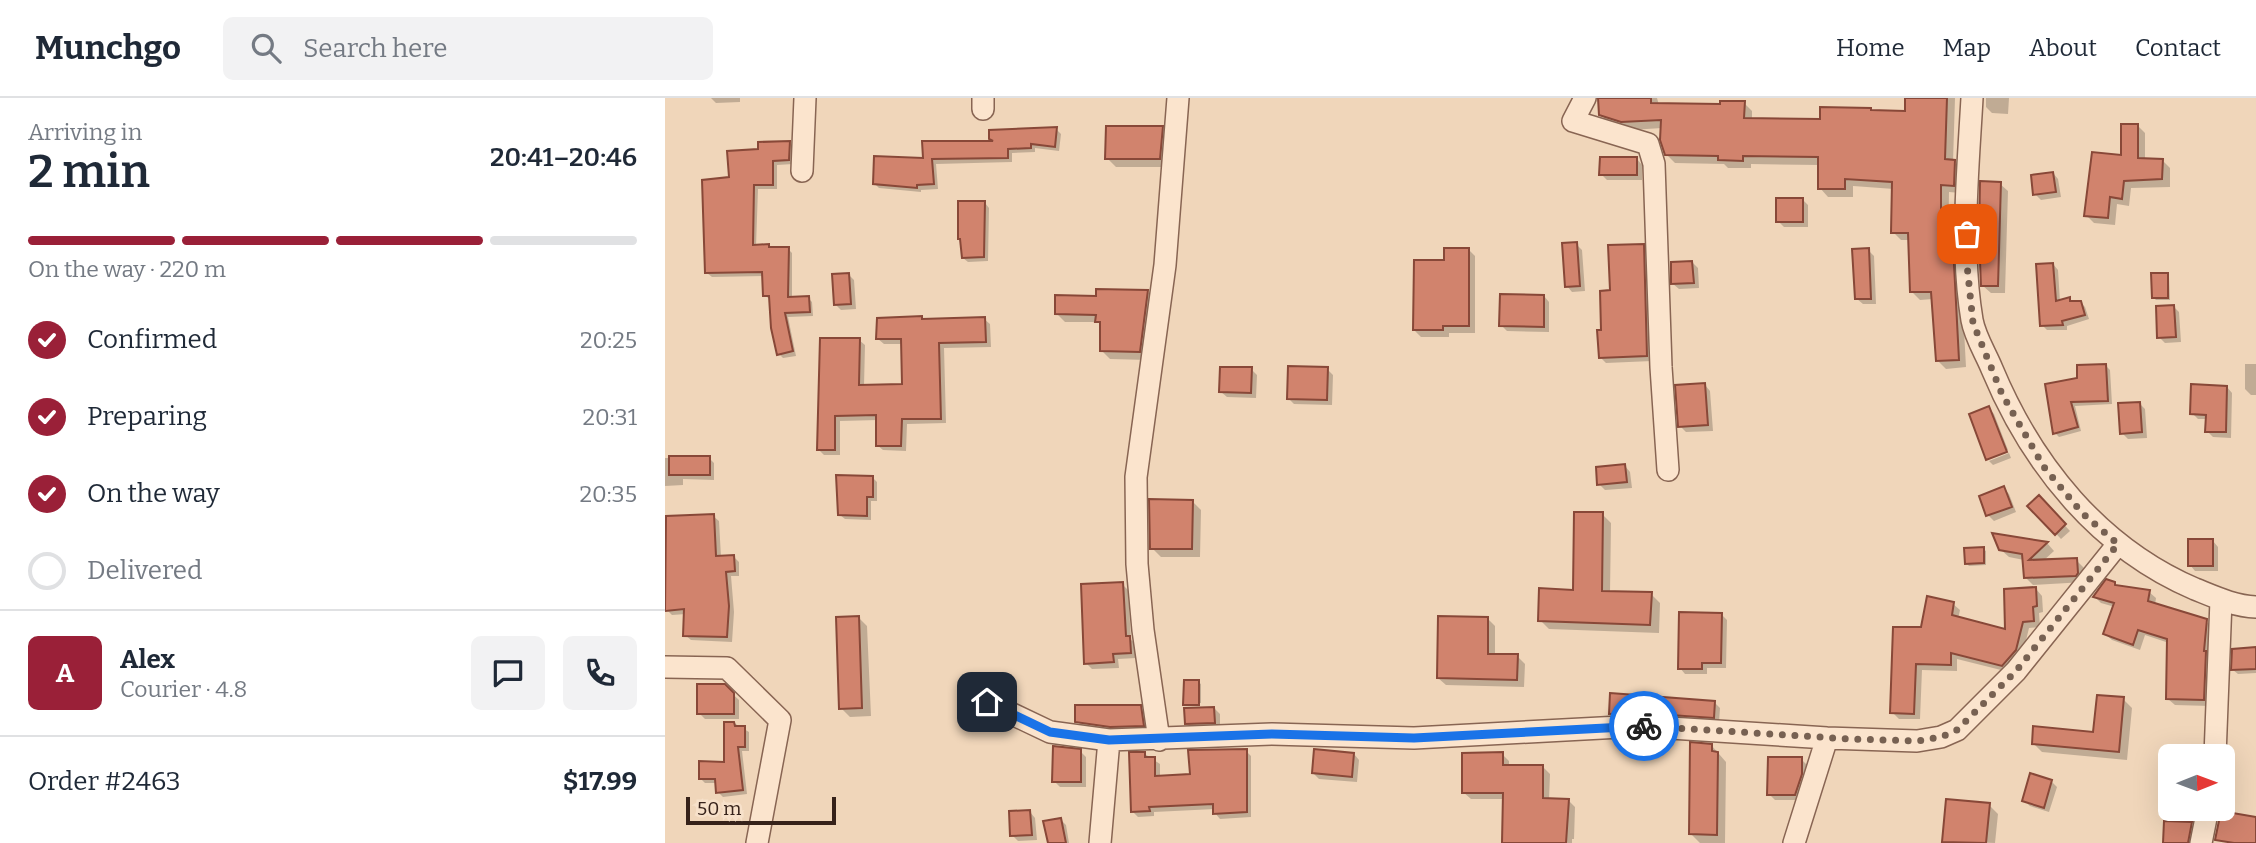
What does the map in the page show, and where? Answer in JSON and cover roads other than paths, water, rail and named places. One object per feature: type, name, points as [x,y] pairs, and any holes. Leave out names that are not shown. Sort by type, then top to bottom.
[{"type":"street","points":[[802,171],[805,98]]},
{"type":"street","points":[[1159,740],[1143,630],[1137,564],[1136,477],[1165,265],[1178,98]]},
{"type":"street","points":[[1585,98],[1573,121],[1648,144],[1654,164],[1661,367],[1668,470]]},
{"type":"street","points":[[1972,98],[1966,255],[1973,323],[2002,394],[2044,467],[2082,513],[2118,544],[2176,581],[2221,600],[2256,607]]},
{"type":"street","points":[[987,702],[1050,732],[1109,740],[1272,734],[1414,738],[1639,726],[1917,741],[1941,737],[1957,730],[2016,671],[2118,544]]},
{"type":"street","points":[[2215,744],[2221,600]]},
{"type":"street","points":[[665,667],[727,668],[780,720],[757,843]]},
{"type":"street","points":[[1794,843],[1827,738]]},
{"type":"street","points":[[1100,843],[1109,740]]},
{"type":"street","points":[[2201,843],[2205,821]]}]
